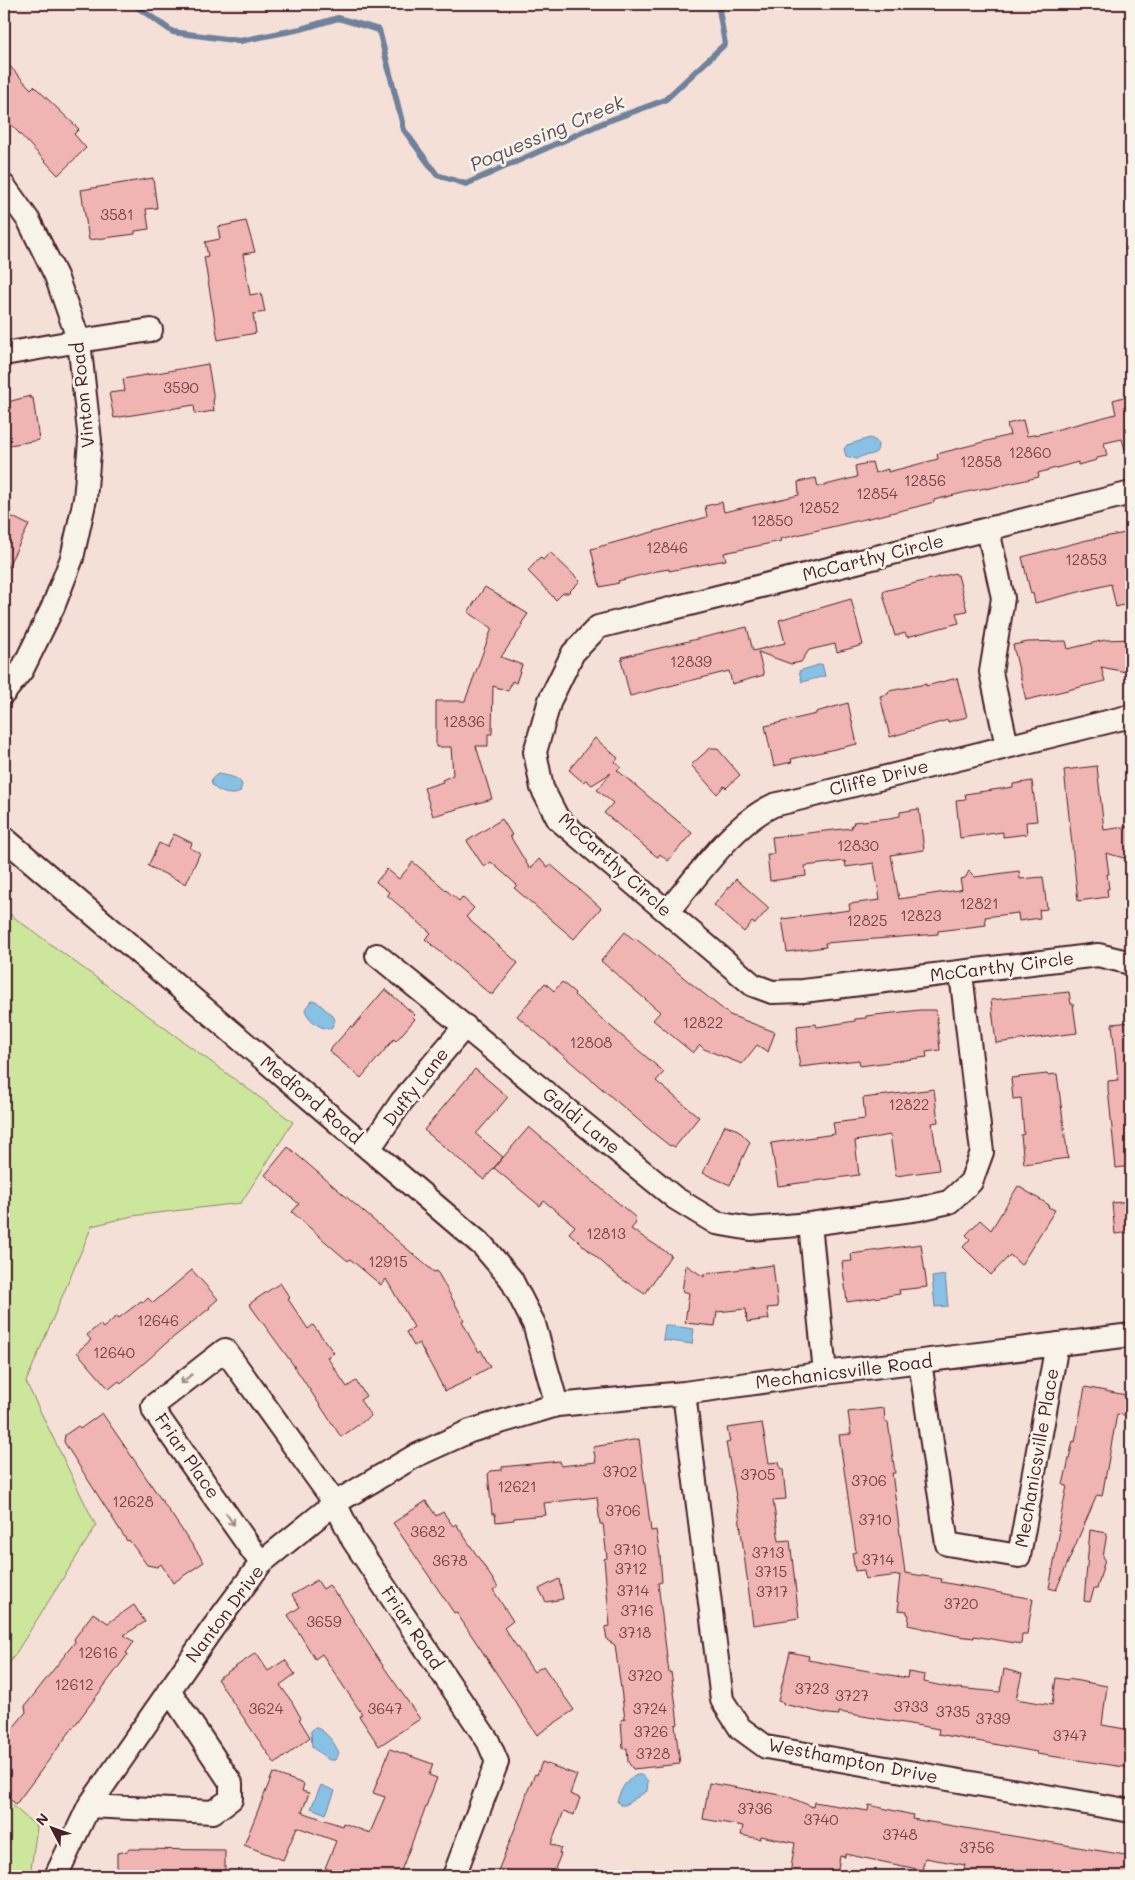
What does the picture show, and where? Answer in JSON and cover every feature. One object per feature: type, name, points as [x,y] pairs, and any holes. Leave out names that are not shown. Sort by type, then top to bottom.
[{"type":"street","name":"Vinton Road","points":[[4,186],[28,221],[56,276],[79,340],[90,441],[85,499],[72,558],[54,607],[22,670],[4,694]]},
{"type":"street","points":[[4,354],[79,340],[151,330]]},
{"type":"street","name":"McCarthy Circle","points":[[1131,493],[598,627],[573,653],[550,700],[535,752],[542,788],[558,819],[753,985],[772,992],[813,990],[1098,955],[1131,963]]},
{"type":"street","points":[[988,530],[1003,598],[991,672],[1007,746]]},
{"type":"street","name":"Cliffe Drive","points":[[668,911],[739,828],[760,811],[774,805],[1131,716]]},
{"type":"street","name":"Medford Road","points":[[4,838],[483,1246],[511,1279],[534,1324],[557,1405]]},
{"type":"street","name":"Galdi Lane","points":[[377,955],[675,1198],[716,1223],[751,1230],[919,1209],[949,1202],[970,1182],[982,1152],[961,973]]},
{"type":"street","name":"Duffy Lane","points":[[369,1149],[402,1101],[465,1026]]},
{"type":"street","points":[[810,1224],[825,1373]]},
{"type":"street","name":"Mechanicsville Road","points":[[557,1405],[684,1393],[825,1373],[1131,1335]]},
{"type":"street","name":"Mechanicsville Place","points":[[920,1362],[947,1544],[1019,1556],[1058,1344]]},
{"type":"street","name":"Friar Place","points":[[261,1564],[154,1411],[153,1406],[225,1350],[335,1503]]},
{"type":"street","name":"Westhampton Drive","points":[[684,1393],[722,1700],[740,1728],[766,1747],[1131,1811]]},
{"type":"street","name":"Nanton Drive","points":[[56,1876],[89,1806],[212,1629],[261,1564],[335,1503],[415,1456],[462,1435],[557,1405]]},
{"type":"street","name":"Friar Road","points":[[335,1503],[354,1540],[488,1741],[497,1762],[454,1876]]},
{"type":"street","points":[[89,1806],[213,1812],[231,1799],[231,1783],[169,1690]]},
{"type":"green space","points":[[4,910],[293,1122],[241,1203],[132,1216],[92,1226],[26,1382],[96,1526],[4,1672]]},
{"type":"green space","points":[[4,1798],[37,1827],[30,1876],[4,1876]]},
{"type":"water","points":[[870,438],[876,441],[878,445],[876,452],[857,459],[846,456],[844,449],[847,445]]},
{"type":"water","points":[[822,664],[825,676],[802,682],[799,671]]},
{"type":"water","points":[[219,774],[240,781],[242,784],[240,792],[229,794],[213,786],[211,782],[213,778]]},
{"type":"water","points":[[311,1001],[316,1001],[333,1016],[335,1020],[332,1027],[325,1029],[308,1016],[305,1009]]},
{"type":"water","points":[[945,1275],[948,1306],[935,1307],[932,1277]]},
{"type":"water","points":[[665,1325],[694,1329],[692,1344],[663,1340]]},
{"type":"water","points":[[315,1727],[327,1735],[335,1745],[339,1753],[335,1760],[329,1760],[312,1747],[311,1731]]},
{"type":"water","points":[[637,1775],[641,1775],[648,1781],[647,1791],[625,1805],[620,1805],[617,1801],[622,1789],[629,1780]]},
{"type":"water","points":[[321,1785],[335,1791],[326,1814],[311,1808]]},
{"type":"building","points":[[4,60],[31,89],[34,86],[79,129],[74,134],[86,148],[58,175],[4,117]]},
{"type":"building","points":[[153,178],[157,208],[146,209],[149,229],[135,231],[135,234],[89,240],[81,190]]},
{"type":"building","points":[[246,221],[255,252],[243,254],[250,295],[261,293],[265,312],[253,314],[256,333],[218,340],[204,257],[208,256],[205,242],[220,239],[218,227]]},
{"type":"building","points":[[208,364],[214,411],[195,414],[194,405],[114,418],[109,393],[125,391],[123,379]]},
{"type":"building","points":[[1131,395],[1131,448],[1125,449],[1122,439],[1104,443],[1107,456],[1078,465],[1078,462],[1038,473],[1039,477],[971,491],[934,500],[934,502],[916,507],[780,539],[781,541],[724,553],[726,560],[669,571],[669,569],[657,571],[600,587],[591,549],[707,517],[705,506],[722,502],[724,512],[799,495],[798,482],[816,478],[818,487],[857,477],[855,466],[872,462],[875,473],[888,469],[888,472],[938,459],[937,454],[1010,435],[1007,424],[1023,420],[1027,436],[1040,434],[1116,414],[1113,400]]},
{"type":"building","points":[[30,396],[30,398],[33,398],[39,440],[4,446],[4,403]]},
{"type":"building","points":[[4,513],[29,525],[4,574]]},
{"type":"building","points":[[1131,532],[1131,603],[1116,607],[1111,584],[1035,603],[1022,557],[1087,540]]},
{"type":"building","points":[[550,552],[580,581],[568,593],[563,593],[556,600],[528,571],[540,557],[543,560]]},
{"type":"building","points":[[955,573],[958,575],[967,611],[956,613],[959,623],[907,637],[905,633],[895,636],[883,594],[884,591]]},
{"type":"building","points":[[485,587],[528,614],[521,624],[523,625],[501,657],[522,665],[516,683],[512,681],[508,691],[493,686],[492,734],[488,734],[488,746],[476,746],[492,799],[433,816],[424,788],[443,782],[442,780],[453,775],[451,747],[436,747],[436,701],[465,701],[492,628],[468,612]]},
{"type":"building","points":[[851,599],[863,645],[837,652],[835,644],[809,650],[801,662],[791,664],[758,652],[764,675],[732,684],[729,671],[630,696],[621,660],[623,659],[622,657],[747,627],[753,651],[785,643],[779,620]]},
{"type":"building","points":[[1131,639],[1131,673],[1101,667],[1105,681],[1026,700],[1013,645],[1028,642],[1066,641],[1068,649],[1105,640]]},
{"type":"building","points":[[957,678],[967,717],[948,722],[948,720],[890,737],[880,696],[888,694],[889,691],[926,684],[926,686]]},
{"type":"building","points":[[848,703],[857,744],[791,759],[792,762],[774,766],[765,726],[816,714],[816,712]]},
{"type":"building","points":[[595,738],[618,758],[615,762],[621,767],[617,770],[692,833],[668,861],[660,854],[658,857],[656,856],[604,813],[613,803],[597,790],[611,773],[592,785],[586,780],[583,782],[569,770]]},
{"type":"building","points":[[710,748],[717,748],[740,775],[726,788],[724,786],[717,794],[691,765]]},
{"type":"building","points":[[1097,766],[1104,830],[1131,826],[1131,860],[1106,853],[1109,874],[1107,874],[1108,897],[1078,901],[1064,770]]},
{"type":"building","points":[[1032,781],[1037,821],[1026,822],[1027,834],[1003,837],[1003,832],[960,838],[956,800],[966,799],[965,794],[1013,787],[1013,784]]},
{"type":"building","points":[[919,809],[924,850],[891,855],[899,899],[962,889],[960,879],[965,878],[969,871],[975,877],[1019,871],[1020,879],[1043,877],[1047,909],[1039,910],[1040,918],[1019,921],[1018,913],[985,917],[986,925],[938,931],[938,934],[825,943],[826,947],[787,952],[782,919],[850,910],[849,904],[880,900],[874,863],[846,867],[845,861],[805,866],[806,876],[770,881],[767,854],[774,854],[772,837],[852,828],[853,822],[890,818],[900,816],[900,812]]},
{"type":"building","points":[[502,819],[530,869],[539,859],[548,867],[550,864],[601,908],[574,939],[514,888],[517,885],[491,862],[484,867],[467,841]]},
{"type":"building","points":[[174,834],[192,843],[190,848],[200,853],[186,884],[148,866],[159,843],[167,847]]},
{"type":"building","points":[[413,862],[459,901],[462,897],[474,908],[466,917],[518,963],[493,994],[490,994],[425,939],[431,933],[387,895],[389,892],[376,882],[387,869],[399,879]]},
{"type":"building","points":[[736,879],[769,908],[755,924],[752,922],[744,932],[714,905]]},
{"type":"building","points":[[625,932],[730,1015],[775,1032],[768,1052],[757,1045],[742,1064],[704,1049],[700,1045],[693,1053],[653,1020],[660,1012],[601,961]]},
{"type":"building","points":[[562,982],[575,993],[574,995],[664,1072],[656,1081],[699,1117],[675,1147],[670,1146],[656,1135],[517,1016],[545,983],[554,991]]},
{"type":"building","points":[[385,989],[415,1015],[413,1017],[415,1019],[396,1041],[394,1039],[361,1078],[329,1051],[351,1026],[353,1027]]},
{"type":"building","points":[[1069,992],[1071,1004],[1073,1004],[1077,1033],[996,1043],[991,1000]]},
{"type":"building","points":[[936,1010],[940,1050],[926,1052],[927,1057],[860,1066],[859,1060],[800,1067],[796,1041],[798,1042],[797,1026],[816,1024],[817,1027],[855,1021],[855,1019],[866,1018],[866,1016]]},
{"type":"building","points":[[1131,1022],[1131,1166],[1116,1168],[1108,1089],[1108,1081],[1118,1080],[1112,1024]]},
{"type":"building","points":[[475,1069],[508,1097],[476,1134],[503,1157],[484,1180],[424,1130]]},
{"type":"building","points":[[1057,1074],[1068,1158],[1024,1164],[1021,1135],[1024,1134],[1021,1098],[1013,1099],[1011,1078]]},
{"type":"building","points":[[934,1089],[938,1122],[932,1123],[939,1170],[896,1176],[890,1135],[855,1141],[859,1175],[778,1186],[771,1143],[835,1134],[833,1123],[865,1119],[863,1098]]},
{"type":"building","points":[[725,1125],[738,1130],[750,1142],[730,1185],[703,1173]]},
{"type":"building","points":[[529,1127],[636,1218],[634,1221],[636,1223],[631,1229],[671,1255],[645,1294],[620,1278],[569,1233],[575,1226],[544,1201],[540,1206],[494,1168]]},
{"type":"building","points":[[288,1147],[434,1272],[437,1271],[464,1320],[462,1321],[470,1337],[479,1352],[481,1350],[490,1367],[471,1379],[445,1391],[419,1343],[414,1346],[406,1332],[414,1327],[386,1279],[381,1285],[350,1259],[348,1261],[336,1251],[292,1212],[299,1204],[265,1175]]},
{"type":"building","points":[[1018,1186],[1055,1210],[1021,1265],[1010,1255],[991,1275],[963,1247],[970,1239],[966,1235],[980,1220],[991,1230]]},
{"type":"building","points":[[1131,1201],[1131,1232],[1115,1234],[1112,1203]]},
{"type":"building","points":[[921,1244],[927,1287],[899,1290],[900,1294],[847,1302],[842,1262],[852,1261],[851,1254]]},
{"type":"building","points":[[686,1265],[704,1277],[704,1274],[773,1265],[778,1307],[767,1308],[769,1319],[747,1322],[746,1309],[717,1312],[715,1326],[685,1323],[689,1293],[682,1291]]},
{"type":"building","points":[[192,1270],[218,1299],[210,1308],[121,1383],[119,1381],[109,1389],[77,1352],[91,1340],[87,1335],[100,1324],[103,1328],[117,1316],[119,1318],[141,1301],[144,1302],[148,1298],[153,1303]]},
{"type":"building","points":[[280,1283],[308,1329],[313,1325],[334,1353],[327,1357],[347,1387],[356,1381],[366,1396],[360,1400],[371,1416],[341,1437],[292,1363],[249,1304]]},
{"type":"building","points":[[1085,1387],[1131,1396],[1131,1406],[1129,1416],[1117,1414],[1102,1496],[1097,1495],[1056,1590],[1049,1588],[1067,1486],[1063,1485],[1073,1441],[1075,1442]]},
{"type":"building","points":[[884,1408],[885,1422],[888,1422],[895,1473],[892,1473],[905,1573],[942,1579],[941,1582],[1033,1599],[1027,1634],[1022,1634],[1021,1644],[974,1636],[974,1638],[958,1636],[908,1625],[909,1615],[907,1611],[898,1610],[900,1575],[865,1579],[864,1570],[855,1571],[852,1553],[856,1552],[839,1435],[851,1434],[848,1412]]},
{"type":"building","points":[[102,1413],[204,1562],[173,1583],[161,1564],[157,1567],[147,1565],[129,1540],[127,1541],[64,1442],[65,1435],[78,1426],[80,1429]]},
{"type":"building","points":[[762,1423],[769,1463],[779,1462],[780,1468],[783,1470],[786,1499],[773,1500],[779,1541],[790,1540],[799,1618],[753,1625],[738,1507],[726,1443],[730,1442],[727,1428]]},
{"type":"building","points":[[639,1439],[651,1531],[656,1530],[660,1555],[662,1582],[658,1583],[669,1673],[671,1672],[675,1699],[678,1724],[675,1725],[680,1764],[633,1769],[628,1762],[627,1748],[623,1749],[621,1720],[625,1719],[615,1645],[607,1640],[605,1627],[610,1626],[604,1559],[607,1558],[603,1524],[600,1524],[597,1497],[544,1503],[546,1515],[496,1522],[495,1514],[492,1514],[488,1474],[491,1471],[502,1470],[502,1467],[560,1461],[561,1466],[596,1462],[593,1447]]},
{"type":"building","points":[[426,1501],[436,1516],[443,1512],[453,1526],[456,1524],[498,1587],[493,1590],[513,1621],[504,1628],[534,1672],[543,1666],[574,1710],[537,1735],[456,1612],[454,1613],[393,1523]]},
{"type":"building","points":[[1090,1530],[1107,1533],[1103,1557],[1105,1559],[1097,1589],[1094,1589],[1090,1602],[1084,1601]]},
{"type":"building","points":[[559,1579],[563,1599],[546,1602],[539,1589]]},
{"type":"building","points":[[317,1580],[323,1589],[329,1585],[338,1595],[379,1660],[420,1719],[379,1746],[359,1716],[362,1714],[322,1654],[315,1659],[288,1615],[300,1607],[292,1595]]},
{"type":"building","points":[[134,1605],[145,1622],[124,1635],[134,1642],[126,1653],[128,1654],[16,1804],[4,1795],[4,1739],[26,1712],[25,1706],[75,1642],[74,1639],[93,1613],[108,1623]]},
{"type":"building","points":[[790,1652],[809,1656],[808,1660],[907,1678],[908,1672],[925,1675],[924,1682],[956,1689],[1000,1692],[1004,1669],[1022,1674],[1016,1699],[1052,1705],[1056,1678],[1107,1686],[1102,1725],[1131,1730],[1131,1768],[1037,1754],[1037,1752],[938,1734],[939,1729],[839,1712],[839,1715],[828,1714],[783,1704],[778,1701]]},
{"type":"building","points":[[256,1653],[268,1671],[285,1660],[295,1674],[280,1685],[292,1702],[301,1718],[299,1719],[310,1737],[275,1764],[217,1679]]},
{"type":"building","points":[[390,1749],[433,1764],[429,1775],[437,1778],[399,1876],[346,1876],[325,1868],[336,1841],[297,1827],[283,1860],[244,1845],[273,1773],[304,1784],[302,1791],[309,1793],[302,1812],[342,1826],[343,1823],[370,1833],[385,1797],[373,1793]]},
{"type":"building","points":[[542,1762],[577,1775],[570,1794],[580,1798],[574,1815],[564,1811],[551,1844],[561,1848],[559,1853],[561,1854],[552,1876],[496,1876],[528,1790]]},
{"type":"building","points":[[709,1783],[787,1796],[813,1807],[814,1802],[868,1811],[869,1805],[913,1815],[912,1819],[1131,1856],[1131,1876],[962,1876],[965,1865],[925,1858],[922,1870],[845,1854],[845,1857],[840,1856],[837,1876],[790,1874],[795,1843],[761,1836],[760,1839],[741,1835],[743,1826],[703,1819]]},
{"type":"building","points":[[128,1849],[225,1850],[225,1876],[117,1876],[117,1853],[128,1851]]},
{"type":"waterway","name":"Poquessing Creek","points":[[133,4],[173,32],[240,41],[301,29],[338,18],[379,30],[404,130],[437,175],[466,184],[605,122],[665,100],[725,44],[718,4]]}]
